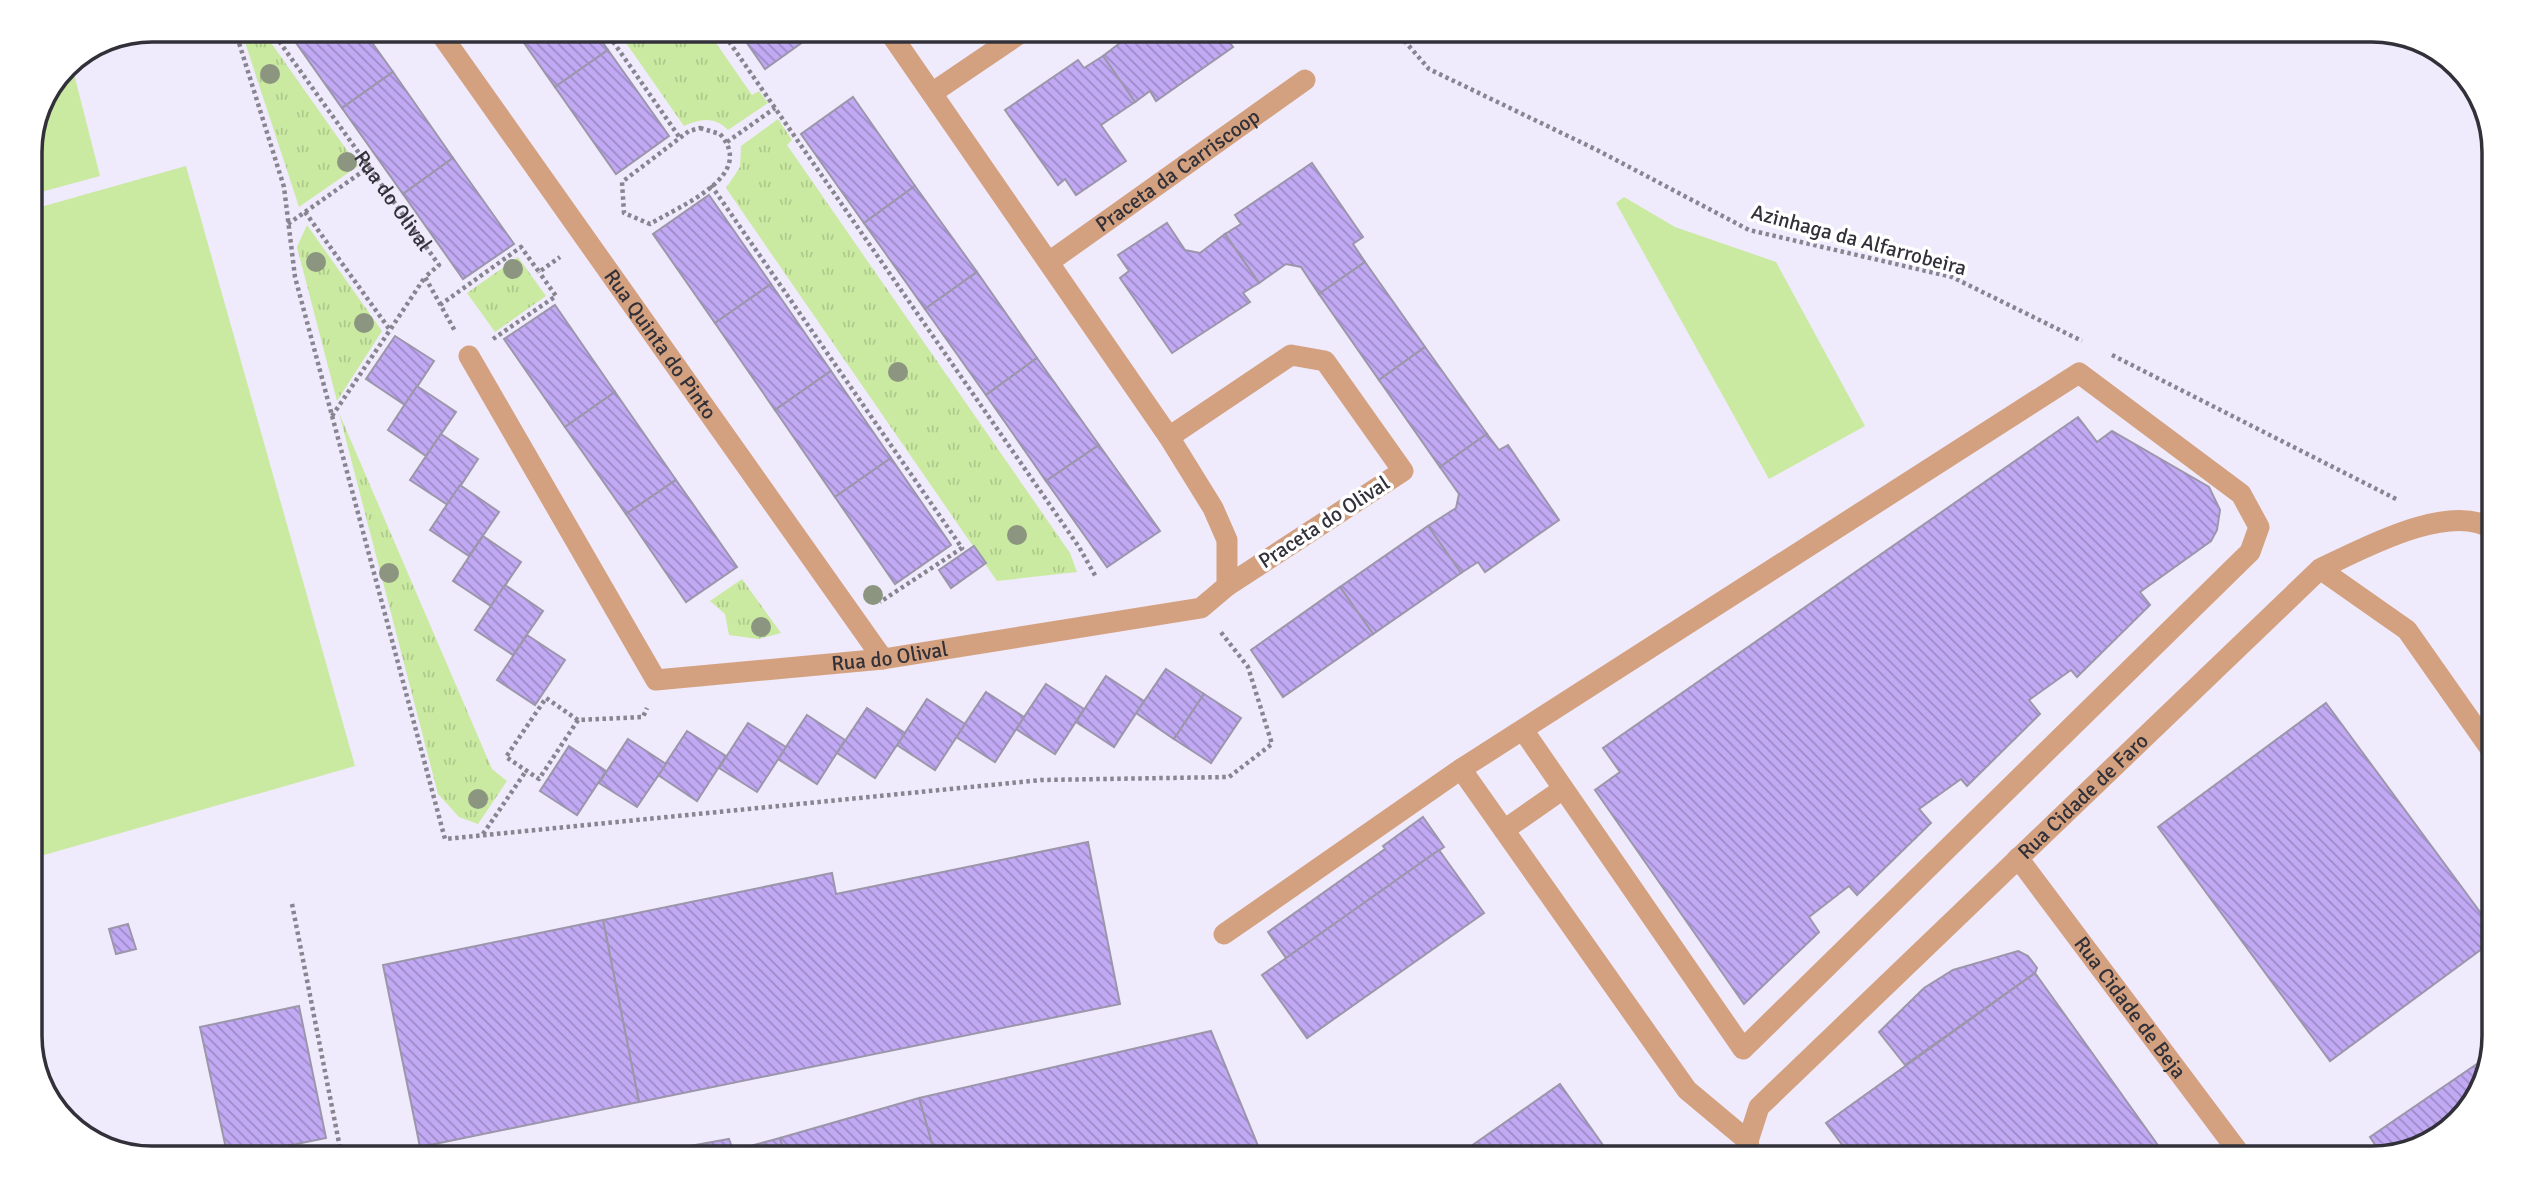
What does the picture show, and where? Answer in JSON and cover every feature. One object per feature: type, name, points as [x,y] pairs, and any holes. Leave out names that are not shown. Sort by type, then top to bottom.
[{"type":"street","name":"Rua Quinta do Pinto","points":[[446,42],[883,659]]},
{"type":"street","points":[[896,42],[1169,437],[1213,508],[1227,540],[1227,586]]},
{"type":"street","points":[[932,93],[1007,42]]},
{"type":"street","name":"Praceta da Carriscoop","points":[[1049,262],[1305,80]]},
{"type":"street","name":"Praceta do Olival","points":[[1169,437],[1291,355],[1325,361],[1403,471],[1227,586]]},
{"type":"street","points":[[469,356],[656,680]]},
{"type":"street","points":[[1224,934],[1461,769],[2080,373],[2241,494],[2259,527],[2250,552],[1743,1049],[1523,730]]},
{"type":"street","name":"Rua Cidade de Faro","points":[[1751,1146],[1759,1107],[2320,569],[2385,538],[2439,521],[2482,525]]},
{"type":"street","points":[[2320,569],[2407,630],[2482,737]]},
{"type":"street","name":"Rua do Olival","points":[[656,680],[883,659],[1201,608],[1227,586]]},
{"type":"street","points":[[1461,769],[1687,1090],[1746,1146]]},
{"type":"street","points":[[1504,830],[1563,789]]},
{"type":"street","name":"Rua Cidade de Beja","points":[[2018,858],[2234,1146]]},
{"type":"path","name":"Rua do Olival","points":[[280,42],[439,265],[425,277],[469,356]]},
{"type":"path","points":[[613,42],[680,138]]},
{"type":"path","points":[[729,42],[1079,547],[1096,578]]},
{"type":"path","name":"Azinhaga da Alfarrobeira","points":[[1405,42],[1429,69],[1597,150],[1749,230],[1952,277],[2091,345]]},
{"type":"path","points":[[727,142],[775,108]]},
{"type":"path","points":[[710,129],[727,142],[732,163],[727,172],[711,186],[650,224],[624,213],[622,182],[680,138],[689,131],[710,129]]},
{"type":"path","points":[[287,225],[369,167]]},
{"type":"path","points":[[711,186],[962,548],[855,620]]},
{"type":"path","points":[[305,212],[390,330]]},
{"type":"path","points":[[539,272],[585,239]]},
{"type":"path","points":[[440,305],[521,247],[556,296],[469,356]]},
{"type":"path","points":[[332,417],[425,277]]},
{"type":"path","points":[[2103,351],[2439,521]]},
{"type":"path","points":[[578,720],[538,779],[506,757],[545,698],[578,720],[643,717],[656,680]]},
{"type":"path","points":[[482,835],[526,771]]},
{"type":"path","points":[[292,904],[340,1146]]},
{"type":"green space","points":[[245,42],[270,42],[358,166],[299,207]]},
{"type":"green space","points":[[625,42],[715,42],[752,95],[759,91],[768,103],[728,130],[717,122],[707,120],[684,126]]},
{"type":"green space","points":[[74,75],[100,176],[42,192],[42,145],[46,124],[53,104]]},
{"type":"green space","points":[[778,119],[792,140],[787,145],[1070,553],[1077,572],[997,581],[726,188],[740,167],[741,146]]},
{"type":"green space","points":[[186,166],[355,766],[42,856],[42,207]]},
{"type":"green space","points":[[1624,197],[1675,227],[1776,262],[1865,426],[1769,479],[1616,203]]},
{"type":"green space","points":[[307,225],[382,331],[337,401],[297,247]]},
{"type":"green space","points":[[518,257],[546,296],[495,332],[467,293]]},
{"type":"green space","points":[[339,413],[492,769],[507,781],[478,824],[459,817],[438,794]]},
{"type":"green space","points":[[742,579],[781,633],[758,639],[729,635],[725,614],[710,601]]},
{"type":"building","points":[[295,42],[372,42],[393,72],[342,108]]},
{"type":"building","points":[[523,42],[602,42],[608,50],[555,87]]},
{"type":"building","points":[[746,42],[803,42],[765,69]]},
{"type":"building","points":[[1121,42],[1229,42],[1233,47],[1156,101],[1150,91],[1135,102],[1103,56]]},
{"type":"building","points":[[608,50],[669,136],[616,174],[555,87]]},
{"type":"building","points":[[1103,56],[1135,102],[1101,125],[1126,161],[1076,195],[1065,179],[1058,185],[1005,110],[1078,60],[1084,68]]},
{"type":"building","points":[[393,72],[453,158],[403,194],[342,108]]},
{"type":"building","points":[[853,97],[915,186],[864,223],[801,134]]},
{"type":"building","points":[[453,158],[514,244],[463,279],[403,194]]},
{"type":"building","points":[[1312,163],[1363,237],[1353,244],[1365,262],[1319,294],[1301,267],[1286,264],[1259,283],[1225,234],[1241,224],[1235,215]]},
{"type":"building","points":[[915,186],[977,272],[925,309],[864,223]]},
{"type":"building","points":[[709,195],[771,284],[715,323],[653,234]]},
{"type":"building","points":[[1167,223],[1185,250],[1200,253],[1225,234],[1259,283],[1243,293],[1250,302],[1172,353],[1120,278],[1129,271],[1118,255]]},
{"type":"building","points":[[1365,262],[1425,347],[1379,380],[1319,294]]},
{"type":"building","points":[[977,272],[1037,358],[986,395],[925,309]]},
{"type":"building","points":[[771,284],[831,371],[775,410],[715,323]]},
{"type":"building","points":[[555,305],[615,392],[565,427],[504,339]]},
{"type":"building","points":[[395,336],[434,361],[405,405],[366,379]]},
{"type":"building","points":[[1425,347],[1487,434],[1440,467],[1379,380]]},
{"type":"building","points":[[1037,358],[1099,445],[1046,481],[986,395]]},
{"type":"building","points":[[831,371],[891,458],[835,497],[775,410]]},
{"type":"building","points":[[417,386],[456,412],[426,456],[388,430]]},
{"type":"building","points":[[615,392],[676,480],[626,514],[565,427]]},
{"type":"building","points":[[2078,417],[2097,442],[2112,431],[2209,487],[2220,510],[2217,530],[2211,541],[2140,592],[2150,605],[2077,677],[2071,670],[2029,700],[2040,714],[1967,786],[1961,779],[1919,809],[1931,823],[1857,895],[1849,886],[1809,917],[1819,932],[1744,1004],[1595,790],[1620,772],[1603,748]]},
{"type":"building","points":[[441,434],[478,459],[448,505],[410,480]]},
{"type":"building","points":[[1487,434],[1499,450],[1508,445],[1559,520],[1485,572],[1478,562],[1461,573],[1428,526],[1456,508],[1459,494],[1440,467]]},
{"type":"building","points":[[1099,445],[1160,531],[1107,567],[1046,481]]},
{"type":"building","points":[[891,458],[951,545],[895,584],[835,497]]},
{"type":"building","points":[[676,480],[737,567],[686,602],[626,514]]},
{"type":"building","points":[[460,485],[499,512],[469,556],[430,530]]},
{"type":"building","points":[[1428,526],[1461,573],[1373,634],[1340,587]]},
{"type":"building","points":[[483,536],[521,562],[491,606],[453,581]]},
{"type":"building","points":[[974,546],[986,563],[951,588],[939,570]]},
{"type":"building","points":[[505,585],[543,611],[513,655],[475,630]]},
{"type":"building","points":[[1340,587],[1373,634],[1283,697],[1251,650]]},
{"type":"building","points":[[527,635],[565,660],[535,705],[497,680]]},
{"type":"building","points":[[1166,669],[1204,694],[1174,739],[1136,713]]},
{"type":"building","points":[[1106,676],[1144,701],[1114,747],[1076,722]]},
{"type":"building","points":[[1046,684],[1084,709],[1055,754],[1016,729]]},
{"type":"building","points":[[986,692],[1024,717],[995,762],[956,737]]},
{"type":"building","points":[[1204,694],[1241,718],[1211,763],[1174,739]]},
{"type":"building","points":[[927,699],[965,724],[935,770],[897,745]]},
{"type":"building","points":[[2326,703],[2482,915],[2482,949],[2330,1061],[2158,827]]},
{"type":"building","points":[[867,708],[905,733],[875,778],[837,753]]},
{"type":"building","points":[[807,715],[845,740],[817,784],[778,759]]},
{"type":"building","points":[[748,723],[786,747],[757,792],[719,768]]},
{"type":"building","points":[[687,731],[726,756],[697,801],[658,775]]},
{"type":"building","points":[[628,739],[666,764],[637,807],[599,783]]},
{"type":"building","points":[[569,746],[606,771],[577,815],[540,791]]},
{"type":"building","points":[[1423,817],[1444,847],[1286,958],[1268,932],[1385,849],[1383,846]]},
{"type":"building","points":[[1088,842],[1120,1004],[639,1102],[603,920],[832,873],[836,894]]},
{"type":"building","points":[[1439,850],[1484,913],[1307,1038],[1262,975]]},
{"type":"building","points":[[603,920],[639,1102],[420,1146],[383,965]]},
{"type":"building","points":[[128,924],[136,949],[116,954],[109,929]]},
{"type":"building","points":[[2018,951],[2028,956],[2037,968],[2035,973],[1905,1065],[1879,1032],[1924,988],[1953,970]]},
{"type":"building","points":[[2035,973],[2158,1146],[1843,1146],[1826,1123]]},
{"type":"building","points":[[299,1006],[326,1138],[287,1146],[225,1146],[200,1027]]},
{"type":"building","points":[[1211,1031],[1258,1146],[933,1146],[919,1098]]},
{"type":"building","points":[[2478,1063],[2474,1078],[2455,1108],[2433,1127],[2407,1140],[2386,1145],[2376,1146],[2370,1137]]},
{"type":"building","points":[[1560,1084],[1604,1146],[1471,1146]]},
{"type":"building","points":[[919,1098],[933,1146],[782,1146],[780,1138]]},
{"type":"building","points":[[780,1138],[782,1146],[750,1146]]},
{"type":"building","points":[[729,1139],[732,1146],[690,1146]]}]
